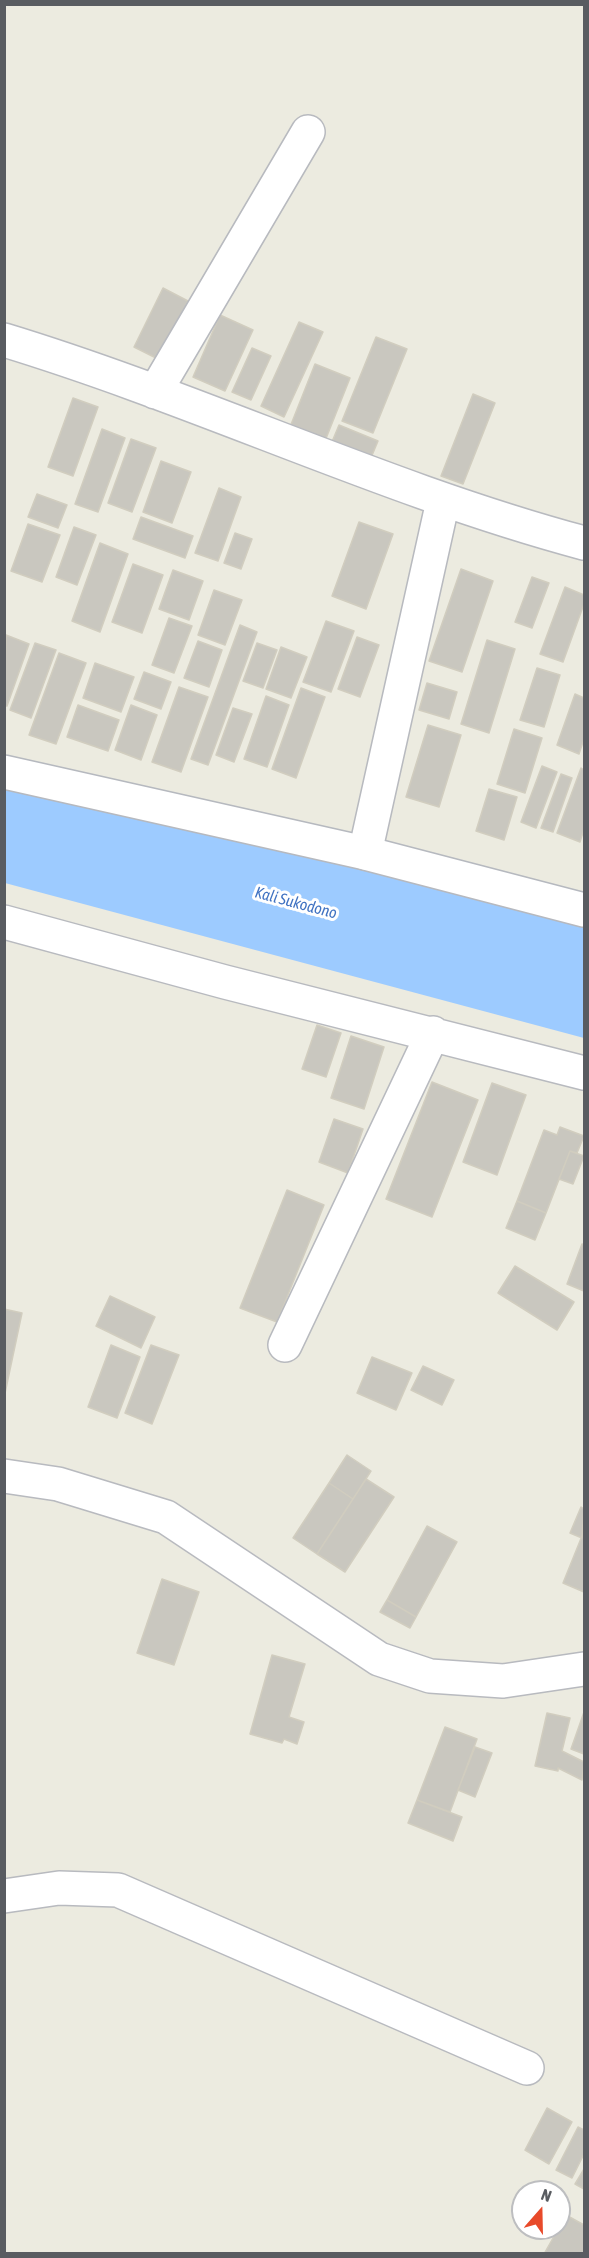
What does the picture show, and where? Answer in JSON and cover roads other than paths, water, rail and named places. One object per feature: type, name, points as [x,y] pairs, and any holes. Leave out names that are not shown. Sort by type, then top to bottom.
[{"type":"street","points":[[155,392],[308,132]]},
{"type":"street","points":[[4,340],[155,392],[442,501],[585,543]]},
{"type":"street","points":[[364,853],[442,501]]},
{"type":"street","points":[[4,772],[364,853],[585,910]]},
{"type":"street","points":[[4,921],[225,982],[585,1073]]},
{"type":"street","points":[[285,1345],[433,1033]]},
{"type":"street","points":[[4,1476],[58,1484],[166,1517],[379,1659],[389,1663],[430,1676],[503,1681],[585,1669]]},
{"type":"street","points":[[4,1896],[59,1888],[118,1890],[527,2068]]},
{"type":"water","name":"Kali Sukodono","points":[[4,785],[584,922],[584,1038],[5,883]]}]
